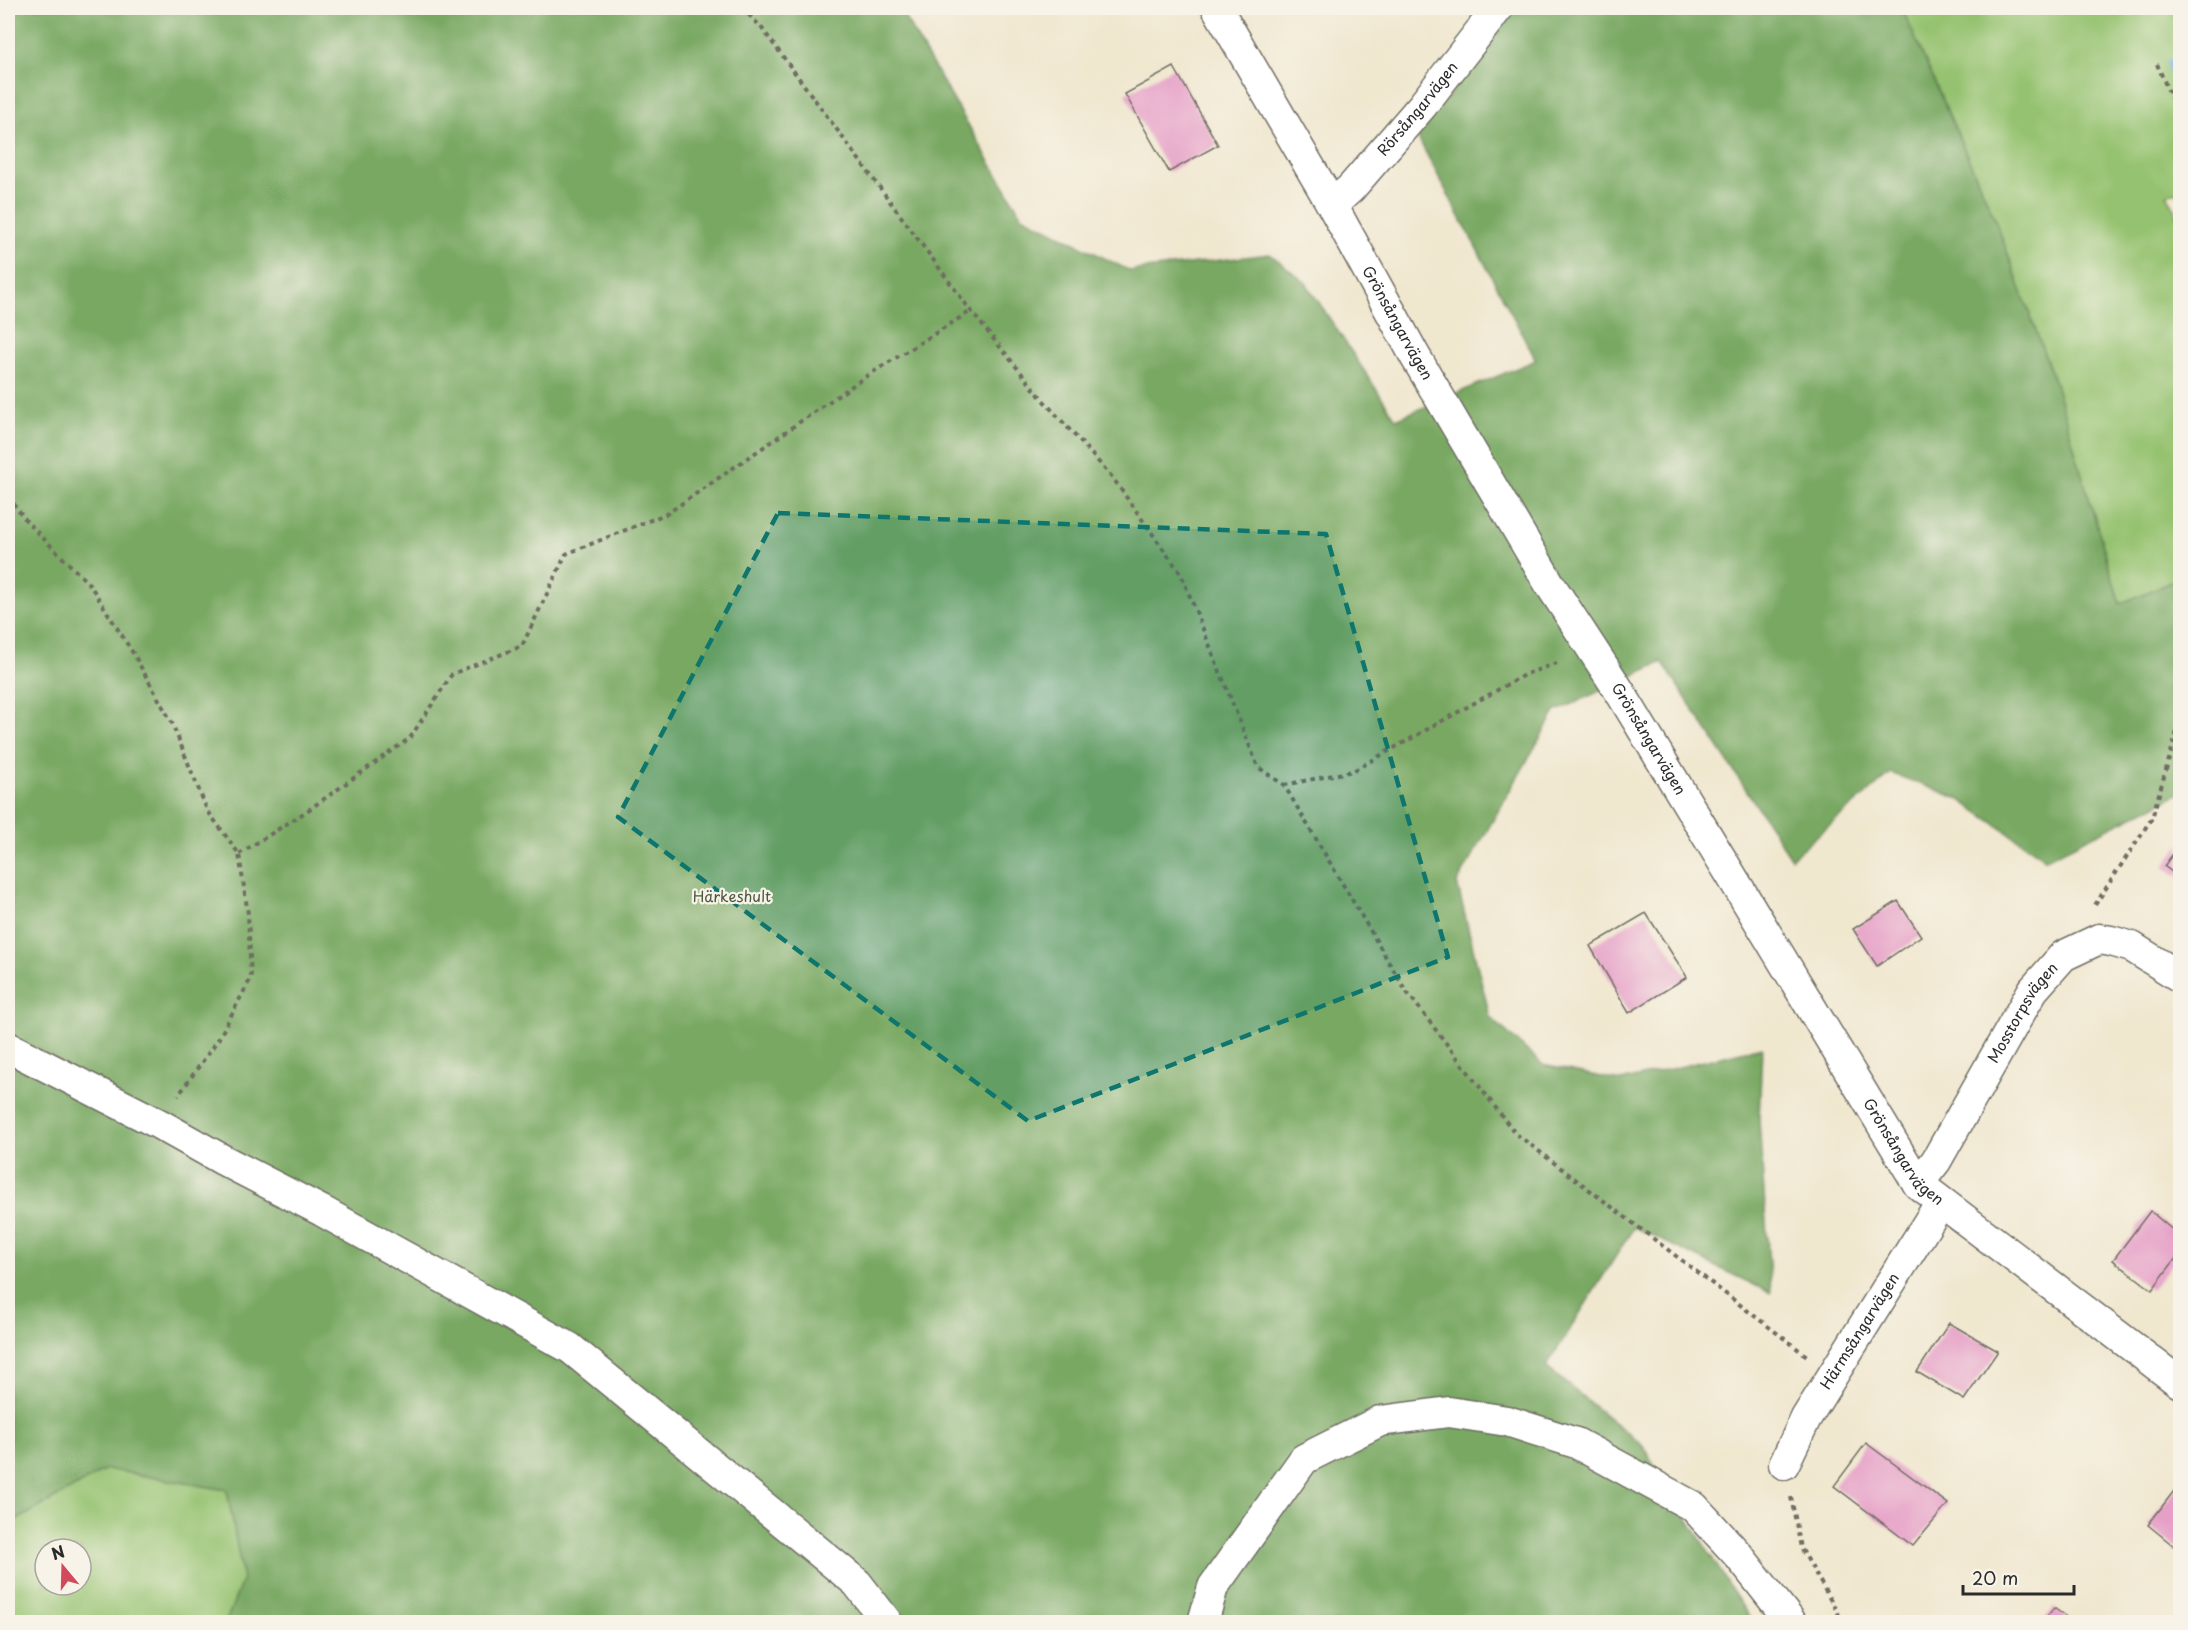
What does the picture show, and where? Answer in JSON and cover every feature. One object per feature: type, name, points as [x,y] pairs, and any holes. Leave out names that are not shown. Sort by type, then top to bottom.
[{"type":"street","name":"Grönsångarvägen","points":[[1217,8],[1332,205],[1415,357],[1549,583],[1930,1193],[2181,1383]]},
{"type":"street","name":"Rörsångarvägen","points":[[1332,205],[1351,188],[1422,106],[1498,8]]},
{"type":"street","name":"Mosstorpsvägen","points":[[1930,1193],[1936,1161],[2033,990],[2064,956],[2099,939],[2111,941],[2132,947],[2181,977]]},
{"type":"street","points":[[8,1047],[322,1210],[570,1348],[857,1583],[887,1623]]},
{"type":"street","name":"Härmsångarvägen","points":[[1784,1464],[1806,1418],[1833,1376],[1930,1193]]},
{"type":"street","points":[[1203,1623],[1214,1587],[1304,1459],[1380,1421],[1449,1412],[1507,1421],[1575,1443],[1694,1507],[1739,1556],[1791,1623]]},
{"type":"path","points":[[742,8],[761,27],[971,311],[1043,400],[1112,477],[1181,574],[1258,767],[1284,785],[1406,991],[1515,1133],[1833,1376]]},
{"type":"path","points":[[2157,64],[2181,119]]},
{"type":"path","points":[[238,854],[307,811],[410,738],[452,674],[522,646],[567,554],[668,513],[862,379],[971,311]]},
{"type":"path","points":[[8,496],[27,522],[90,585],[133,652],[172,723],[207,810],[238,854],[248,914],[251,978],[219,1038],[159,1124]]},
{"type":"path","points":[[1284,785],[1353,771],[1526,674],[1593,651]]},
{"type":"path","points":[[2095,906],[2152,818],[2181,711]]},
{"type":"path","points":[[1784,1464],[1802,1548],[1843,1623]]},
{"type":"highlighted area","points":[[778,513],[1326,534],[1448,957],[1028,1121],[618,817]]},
{"type":"green space","name":"Härkeshult","points":[[8,8],[899,8],[1022,216],[1130,271],[1270,254],[1306,283],[1396,419],[1536,360],[1417,136],[1516,8],[1902,8],[1995,219],[2055,383],[2120,604],[2180,578],[2180,793],[2046,859],[1957,798],[1891,773],[1791,858],[1662,662],[1555,712],[1457,883],[1490,1017],[1543,1065],[1621,1081],[1762,1047],[1759,1121],[1771,1293],[1634,1227],[1546,1367],[1642,1445],[1752,1622],[226,1622],[243,1579],[227,1490],[106,1469],[8,1525]]},
{"type":"green space","points":[[1902,8],[2180,8],[2180,192],[2167,194],[2180,221],[2180,578],[2120,604],[2055,383],[1995,219]]},
{"type":"green space","points":[[106,1469],[227,1490],[243,1579],[226,1622],[8,1622],[8,1525]]},
{"type":"building","points":[[1174,67],[1218,145],[1169,172],[1125,94]]},
{"type":"building","points":[[2180,844],[2180,878],[2164,866]]},
{"type":"building","points":[[1898,901],[1921,936],[1877,966],[1853,929]]},
{"type":"building","points":[[1646,913],[1687,977],[1629,1013],[1590,946]]},
{"type":"building","points":[[2150,1211],[2180,1236],[2180,1253],[2152,1290],[2113,1260]]},
{"type":"building","points":[[1949,1323],[1998,1351],[1964,1400],[1917,1372]]},
{"type":"building","points":[[1866,1443],[1948,1504],[1913,1546],[1834,1486]]},
{"type":"building","points":[[2180,1483],[2180,1551],[2148,1525]]},
{"type":"building","points":[[2054,1608],[2073,1622],[2042,1622]]},
{"type":"waterway","points":[[2171,64],[2180,88]]}]
